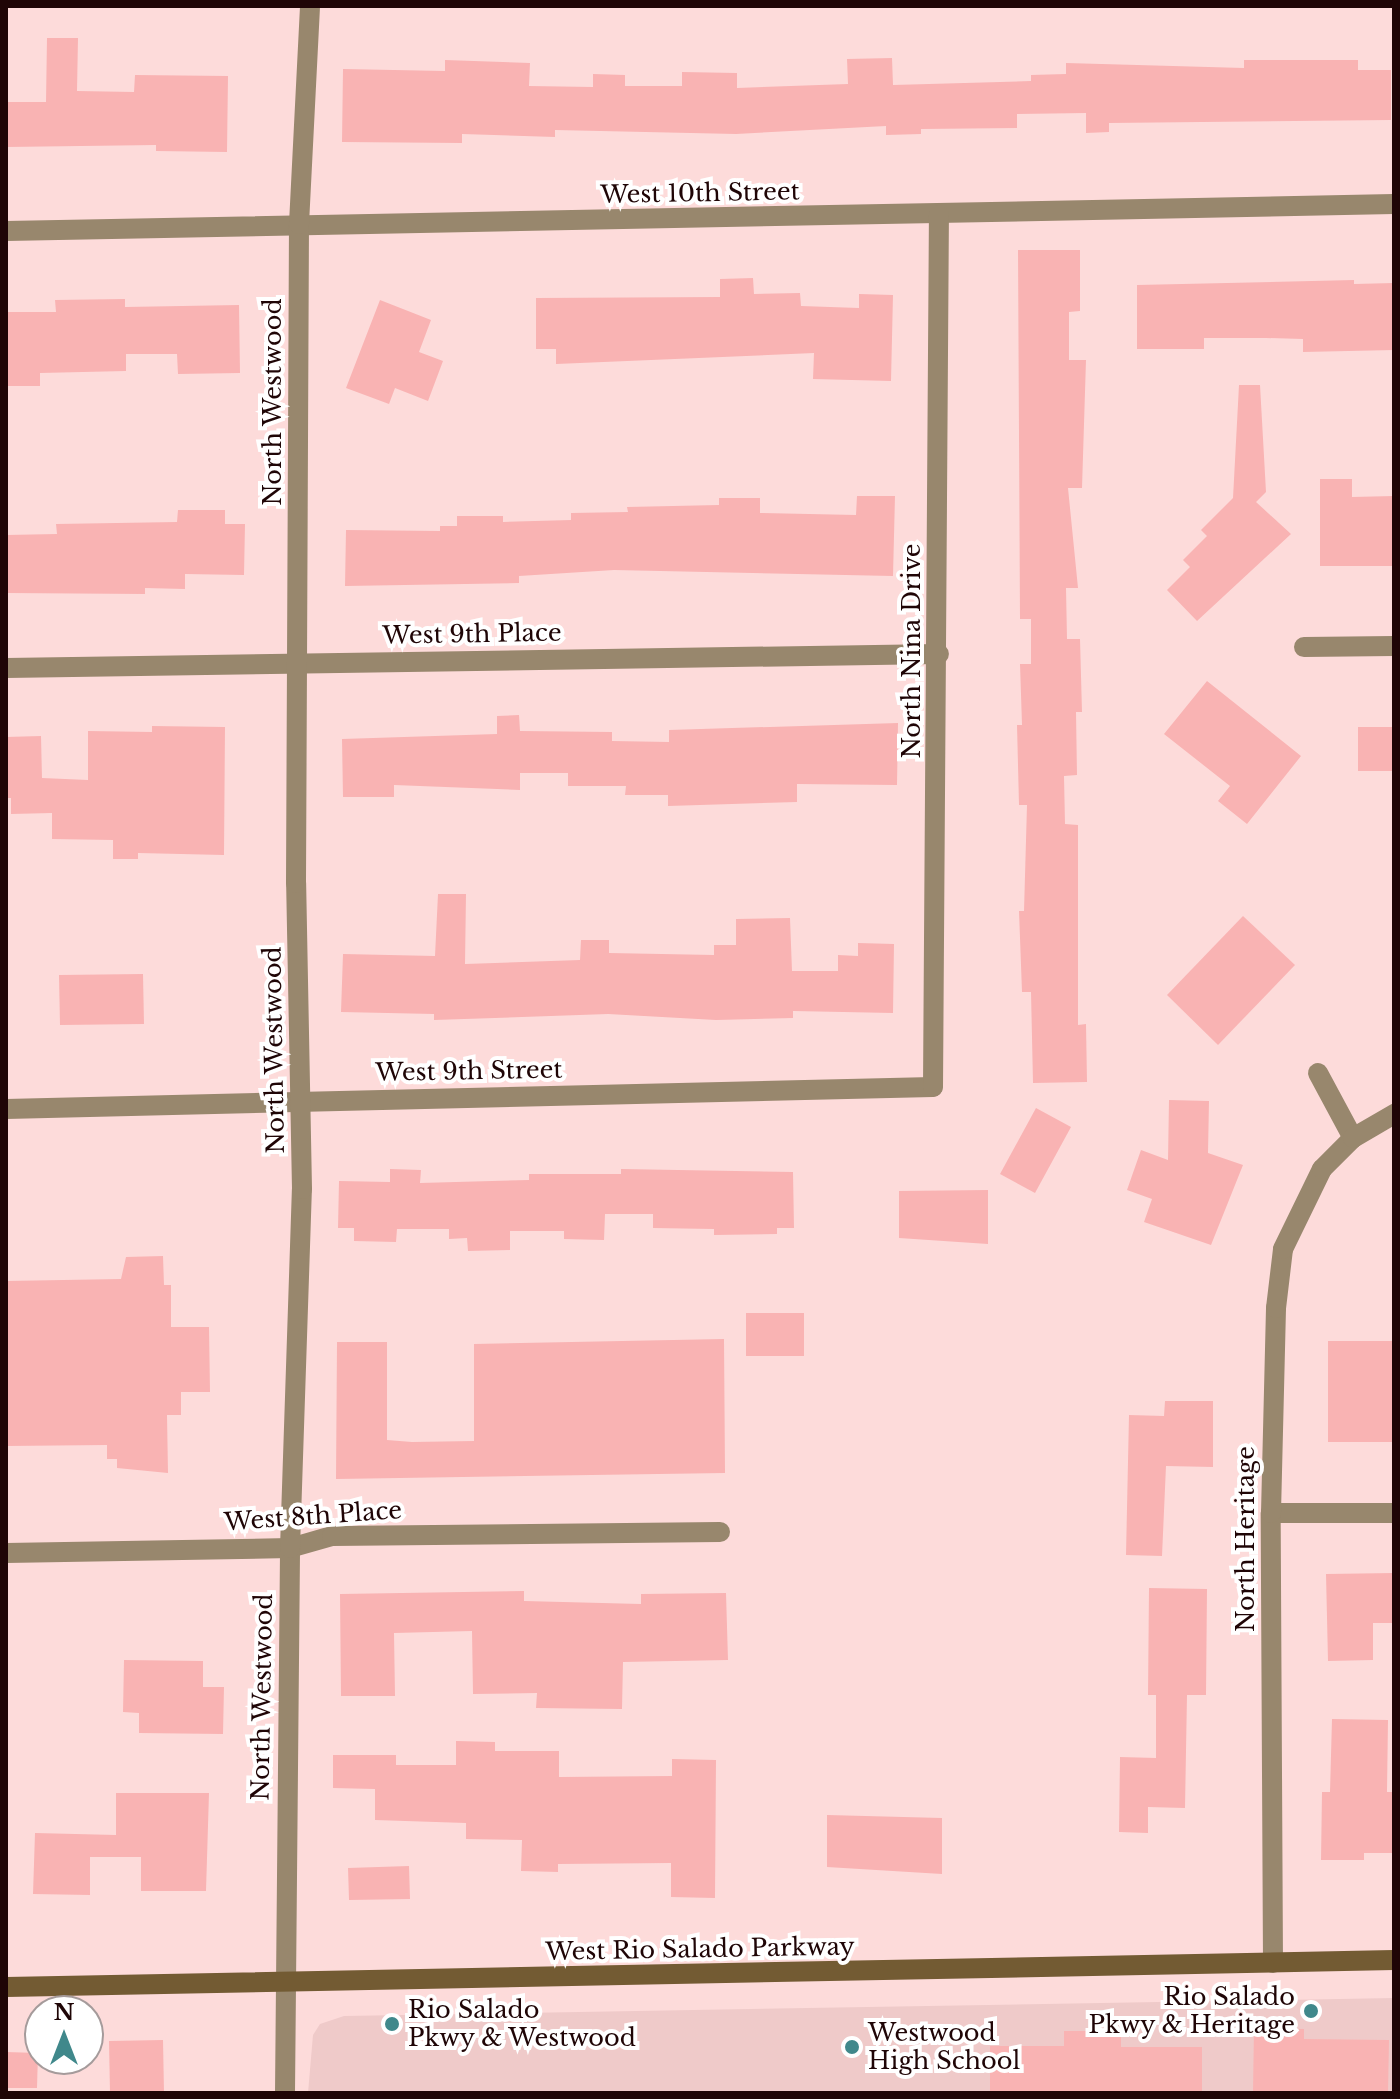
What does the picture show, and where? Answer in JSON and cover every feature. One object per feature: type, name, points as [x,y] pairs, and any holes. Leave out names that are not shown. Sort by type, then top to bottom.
[{"type":"main road","name":"West Rio Salado Parkway","points":[[6,1987],[1394,1960]]},
{"type":"street","name":"North Westwood","points":[[285,2093],[290,1548],[301,1322],[302,1101],[296,883],[299,224],[310,6]]},
{"type":"street","name":"West 10th Street","points":[[6,231],[1394,204]]},
{"type":"street","name":"North Nina Drive","points":[[933,1087],[939,654],[939,215]]},
{"type":"street","points":[[1304,647],[1394,646]]},
{"type":"street","name":"West 9th Place","points":[[6,668],[939,654]]},
{"type":"street","points":[[1318,1073],[1353,1138]]},
{"type":"street","name":"West 9th Street","points":[[6,1109],[933,1087]]},
{"type":"street","name":"North Heritage","points":[[1273,1963],[1271,1513],[1276,1308],[1283,1249],[1322,1169],[1353,1138],[1394,1114]]},
{"type":"street","points":[[1271,1513],[1394,1513]]},
{"type":"street","name":"West 8th Place","points":[[6,1553],[290,1548],[332,1536],[720,1532]]},
{"type":"shaded area","name":"Westwood High School","points":[[1394,1998],[1394,2093],[308,2093],[313,2035],[320,2024],[344,2016]]},
{"type":"building","points":[[47,38],[78,38],[77,91],[134,92],[135,75],[228,76],[227,152],[156,151],[156,145],[6,147],[6,102],[46,102]]},
{"type":"building","points":[[892,58],[893,85],[1031,81],[1031,75],[1066,74],[1066,63],[1244,68],[1244,60],[1358,60],[1358,70],[1391,70],[1391,120],[1109,123],[1109,132],[1086,133],[1086,113],[1017,114],[1017,128],[921,129],[921,134],[886,135],[886,126],[736,134],[555,130],[555,137],[462,134],[462,143],[342,142],[343,69],[445,71],[445,60],[530,63],[529,86],[593,87],[593,74],[625,75],[625,86],[682,86],[682,72],[737,73],[737,88],[848,84],[847,59]]},
{"type":"building","points":[[1018,250],[1080,250],[1080,311],[1069,312],[1069,360],[1086,360],[1082,488],[1068,488],[1078,588],[1066,588],[1067,639],[1080,639],[1082,712],[1076,712],[1077,775],[1064,776],[1065,824],[1078,825],[1078,1025],[1086,1024],[1087,1082],[1033,1083],[1031,992],[1022,992],[1019,911],[1024,911],[1027,805],[1019,805],[1017,725],[1022,725],[1020,664],[1031,664],[1031,619],[1020,619]]},
{"type":"building","points":[[753,278],[754,294],[800,293],[801,306],[859,308],[859,294],[893,295],[891,381],[813,379],[814,353],[556,364],[556,349],[536,349],[536,298],[720,297],[720,279]]},
{"type":"building","points":[[1354,280],[1354,284],[1394,283],[1394,350],[1303,352],[1303,339],[1266,338],[1204,338],[1204,349],[1137,349],[1137,285]]},
{"type":"building","points":[[125,299],[125,307],[239,305],[240,373],[178,374],[177,354],[126,354],[126,371],[40,373],[40,386],[6,386],[6,312],[56,312],[55,300]]},
{"type":"building","points":[[380,300],[431,320],[419,352],[443,361],[428,401],[395,388],[389,404],[346,388]]},
{"type":"building","points":[[1239,385],[1260,385],[1266,492],[1256,502],[1291,534],[1197,621],[1167,590],[1190,567],[1183,560],[1207,536],[1201,530],[1233,498]]},
{"type":"building","points":[[1320,479],[1352,479],[1352,497],[1394,496],[1394,566],[1320,566]]},
{"type":"building","points":[[857,496],[895,496],[893,576],[614,570],[519,576],[519,583],[345,586],[346,530],[440,531],[440,526],[457,526],[457,516],[503,516],[503,522],[571,520],[571,513],[628,512],[627,507],[719,505],[719,498],[760,498],[760,513],[856,515]]},
{"type":"building","points":[[178,510],[225,510],[225,524],[245,524],[244,575],[185,574],[185,589],[145,588],[145,594],[6,593],[6,535],[57,534],[56,524],[177,522]]},
{"type":"building","points":[[1207,681],[1301,756],[1247,824],[1218,801],[1230,786],[1164,734]]},
{"type":"building","points":[[519,715],[520,731],[612,732],[612,741],[669,742],[669,730],[898,723],[897,785],[797,784],[797,802],[668,806],[668,795],[625,795],[626,786],[568,786],[568,773],[520,773],[520,790],[394,785],[394,797],[343,797],[342,739],[497,734],[497,716]]},
{"type":"building","points":[[152,726],[225,727],[224,855],[138,853],[138,859],[113,859],[113,840],[52,839],[52,813],[11,814],[11,798],[6,798],[6,737],[41,736],[42,778],[88,780],[88,731],[152,732]]},
{"type":"building","points":[[1358,727],[1394,727],[1394,771],[1358,771]]},
{"type":"building","points":[[438,894],[466,894],[465,964],[580,960],[581,940],[609,940],[609,953],[714,955],[714,945],[736,945],[736,919],[790,918],[792,971],[838,971],[838,955],[858,956],[858,943],[894,944],[893,1013],[793,1011],[793,1018],[716,1020],[608,1014],[434,1020],[434,1014],[341,1012],[343,954],[435,956]]},
{"type":"building","points":[[1243,916],[1295,965],[1218,1045],[1167,995]]},
{"type":"building","points":[[143,974],[144,1024],[60,1025],[59,975]]},
{"type":"building","points":[[1169,1100],[1209,1101],[1208,1153],[1243,1165],[1211,1245],[1144,1222],[1152,1199],[1127,1190],[1141,1150],[1168,1160]]},
{"type":"building","points":[[1036,1108],[1071,1127],[1035,1193],[1000,1174]]},
{"type":"building","points":[[390,1169],[421,1170],[420,1183],[529,1180],[529,1174],[621,1174],[621,1169],[793,1172],[794,1228],[777,1228],[777,1234],[714,1235],[714,1229],[653,1228],[653,1214],[605,1214],[604,1240],[564,1239],[564,1231],[510,1231],[510,1250],[468,1251],[467,1238],[449,1239],[449,1229],[397,1229],[396,1242],[354,1241],[354,1228],[338,1228],[339,1181],[390,1182]]},
{"type":"building","points":[[988,1190],[988,1244],[899,1238],[899,1191]]},
{"type":"building","points":[[163,1256],[164,1285],[171,1285],[171,1327],[209,1327],[210,1392],[181,1392],[181,1415],[167,1415],[168,1473],[117,1468],[117,1459],[107,1459],[107,1445],[6,1446],[6,1281],[121,1279],[126,1257]]},
{"type":"building","points":[[746,1313],[804,1313],[804,1356],[746,1356]]},
{"type":"building","points":[[724,1339],[725,1473],[336,1479],[337,1342],[387,1342],[387,1440],[412,1442],[474,1441],[474,1344]]},
{"type":"building","points":[[1328,1341],[1394,1341],[1394,1442],[1328,1442]]},
{"type":"building","points":[[1165,1401],[1213,1401],[1213,1467],[1166,1466],[1162,1556],[1126,1555],[1129,1415],[1164,1416]]},
{"type":"building","points":[[1394,1573],[1394,1623],[1373,1623],[1373,1660],[1328,1661],[1326,1574]]},
{"type":"building","points":[[1149,1588],[1207,1589],[1206,1695],[1187,1695],[1185,1808],[1148,1807],[1148,1833],[1119,1832],[1120,1757],[1156,1758],[1156,1695],[1148,1695]]},
{"type":"building","points":[[524,1591],[524,1601],[641,1604],[641,1594],[726,1593],[728,1660],[623,1662],[622,1709],[536,1708],[537,1693],[473,1694],[472,1631],[394,1633],[395,1696],[341,1696],[340,1594]]},
{"type":"building","points":[[124,1660],[203,1661],[203,1687],[224,1687],[223,1734],[139,1733],[139,1713],[123,1712]]},
{"type":"building","points":[[1332,1719],[1388,1720],[1387,1792],[1394,1792],[1394,1853],[1364,1853],[1364,1860],[1321,1860],[1322,1792],[1330,1792]]},
{"type":"building","points":[[456,1741],[495,1742],[495,1751],[559,1751],[559,1777],[672,1776],[672,1759],[716,1760],[715,1898],[671,1897],[671,1863],[558,1864],[558,1872],[521,1871],[522,1840],[466,1839],[466,1823],[375,1820],[375,1789],[333,1788],[333,1755],[396,1755],[396,1765],[456,1765]]},
{"type":"building","points":[[116,1793],[209,1793],[206,1891],[141,1891],[141,1857],[90,1857],[90,1895],[33,1894],[35,1833],[116,1835]]},
{"type":"building","points":[[827,1815],[942,1818],[942,1874],[827,1867]]},
{"type":"building","points":[[409,1866],[410,1899],[349,1900],[348,1868]]},
{"type":"building","points":[[1254,2028],[1304,2029],[1304,2039],[1389,2040],[1388,2093],[1253,2093]]},
{"type":"building","points":[[1064,2031],[1121,2031],[1121,2047],[1202,2047],[1202,2093],[990,2093],[990,2046],[1064,2046]]},
{"type":"building","points":[[163,2040],[164,2093],[110,2093],[109,2041]]},
{"type":"building","points":[[6,2052],[24,2053],[24,2075],[37,2075],[37,2088],[6,2088]]},
{"type":"place","name":"Rio Salado Pkwy & Heritage","points":[[1311,2011]]},
{"type":"place","name":"Rio Salado Pkwy & Westwood","points":[[392,2024]]},
{"type":"place","name":"Westwood High School","points":[[852,2047]]}]
